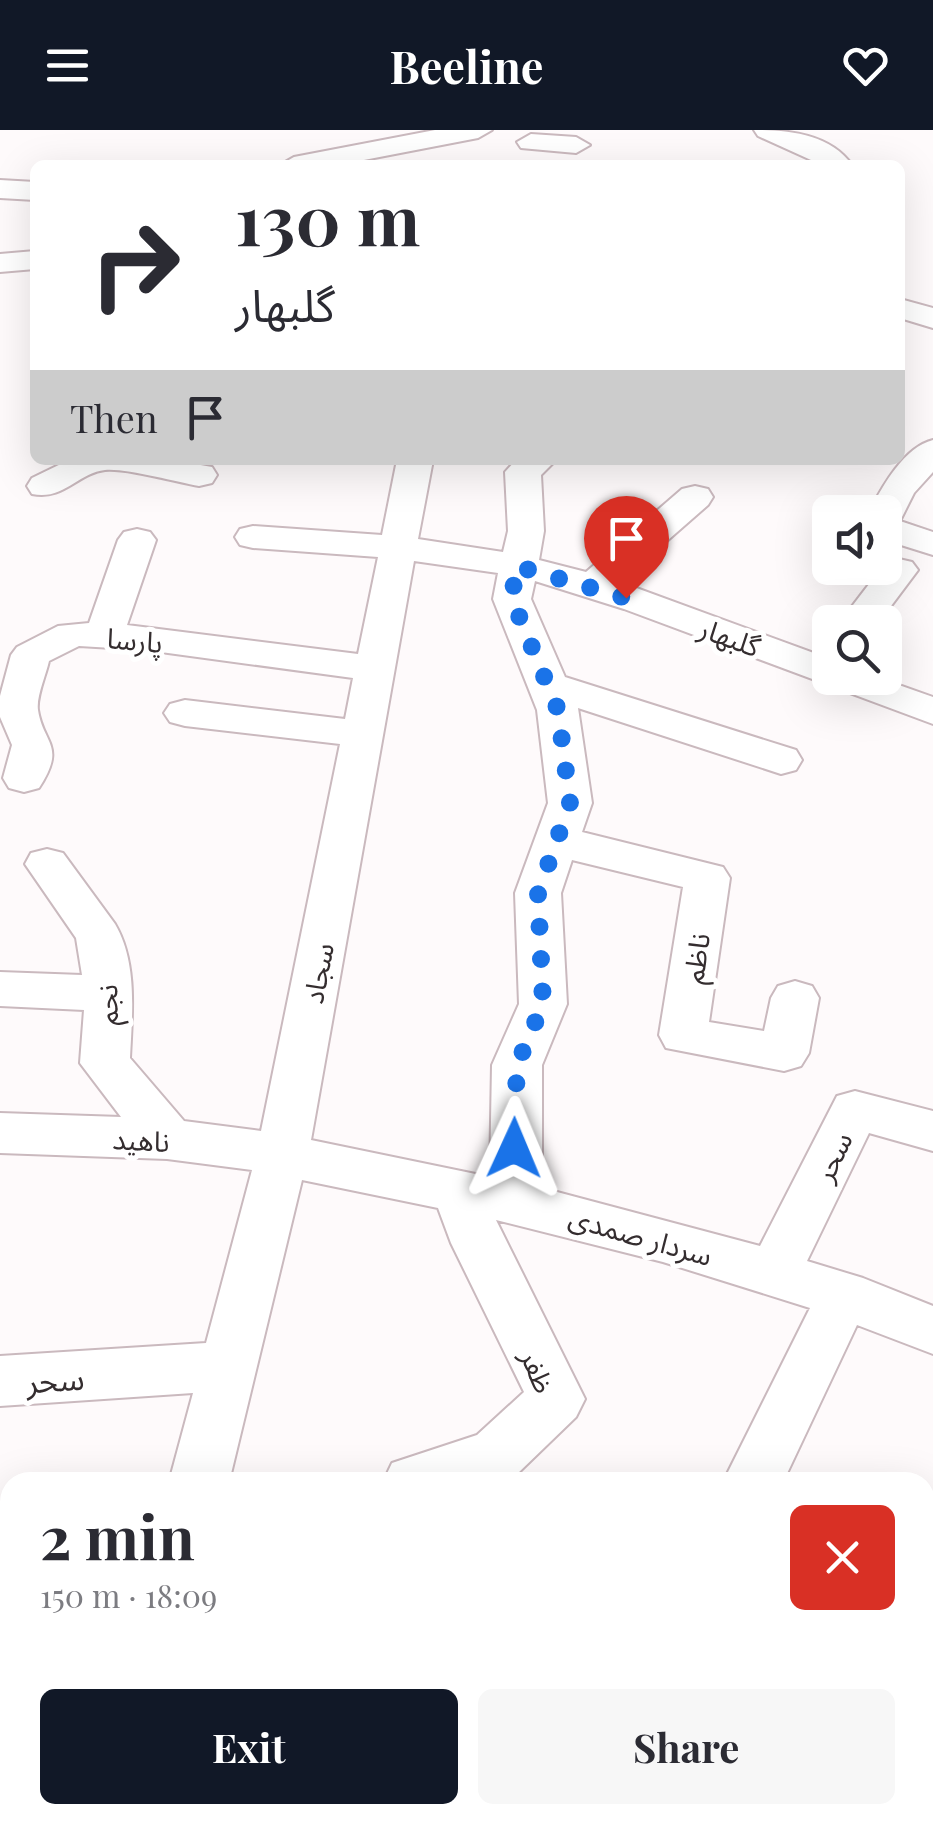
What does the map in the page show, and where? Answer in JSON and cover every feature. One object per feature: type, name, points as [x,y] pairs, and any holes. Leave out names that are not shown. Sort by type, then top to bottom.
[{"type":"street","points":[[320,160],[478,130]]},
{"type":"street","points":[[768,130],[801,146],[831,154],[835,160]]},
{"type":"street","points":[[530,146],[576,145]]},
{"type":"street","points":[[0,189],[30,191]]},
{"type":"street","points":[[0,263],[30,260]]},
{"type":"street","points":[[905,310],[933,318]]},
{"type":"street","points":[[896,495],[924,452]]},
{"type":"street","points":[[45,486],[86,465]]},
{"type":"street","points":[[138,465],[199,475]]},
{"type":"street","name":"سجاد","points":[[203,1472],[282,1156],[372,668],[414,465]]},
{"type":"street","points":[[516,1202],[517,1065],[543,1004],[538,893],[570,803],[558,710],[512,599],[526,531],[523,472],[532,465]]},
{"type":"street","points":[[594,586],[695,497]]},
{"type":"street","points":[[902,534],[933,544]]},
{"type":"street","name":"گلبهار","points":[[253,538],[396,548],[516,566],[594,586],[812,664]]},
{"type":"street","points":[[104,636],[137,540]]},
{"type":"street","name":"پارسا","points":[[24,778],[33,744],[17,709],[30,655],[72,634],[372,668]]},
{"type":"street","points":[[548,685],[780,760]]},
{"type":"street","name":"گلبهار","points":[[893,695],[933,711]]},
{"type":"street","points":[[185,713],[362,734]]},
{"type":"street","name":"ناظم","points":[[556,842],[707,878],[683,1034],[784,1053],[795,998]]},
{"type":"street","name":"نجم","points":[[47,864],[99,936],[109,994],[106,1063],[170,1139]]},
{"type":"street","points":[[0,989],[109,994]]},
{"type":"street","name":"سحر","points":[[773,1274],[855,1110],[933,1131]]},
{"type":"street","name":"ناهید","points":[[0,1132],[170,1139],[282,1156]]},
{"type":"street","name":"سردار صمدی","points":[[282,1156],[605,1222],[844,1294],[933,1330]]},
{"type":"street","name":"ظفر","points":[[444,1472],[496,1455],[556,1399],[478,1243],[458,1190]]},
{"type":"street","points":[[758,1472],[844,1294]]},
{"type":"street","name":"سحر","points":[[0,1381],[230,1366]]},
{"type":"route","points":[[514,1148],[517,1065],[543,1004],[538,893],[570,803],[558,710],[512,599],[516,566],[626,598]]}]
